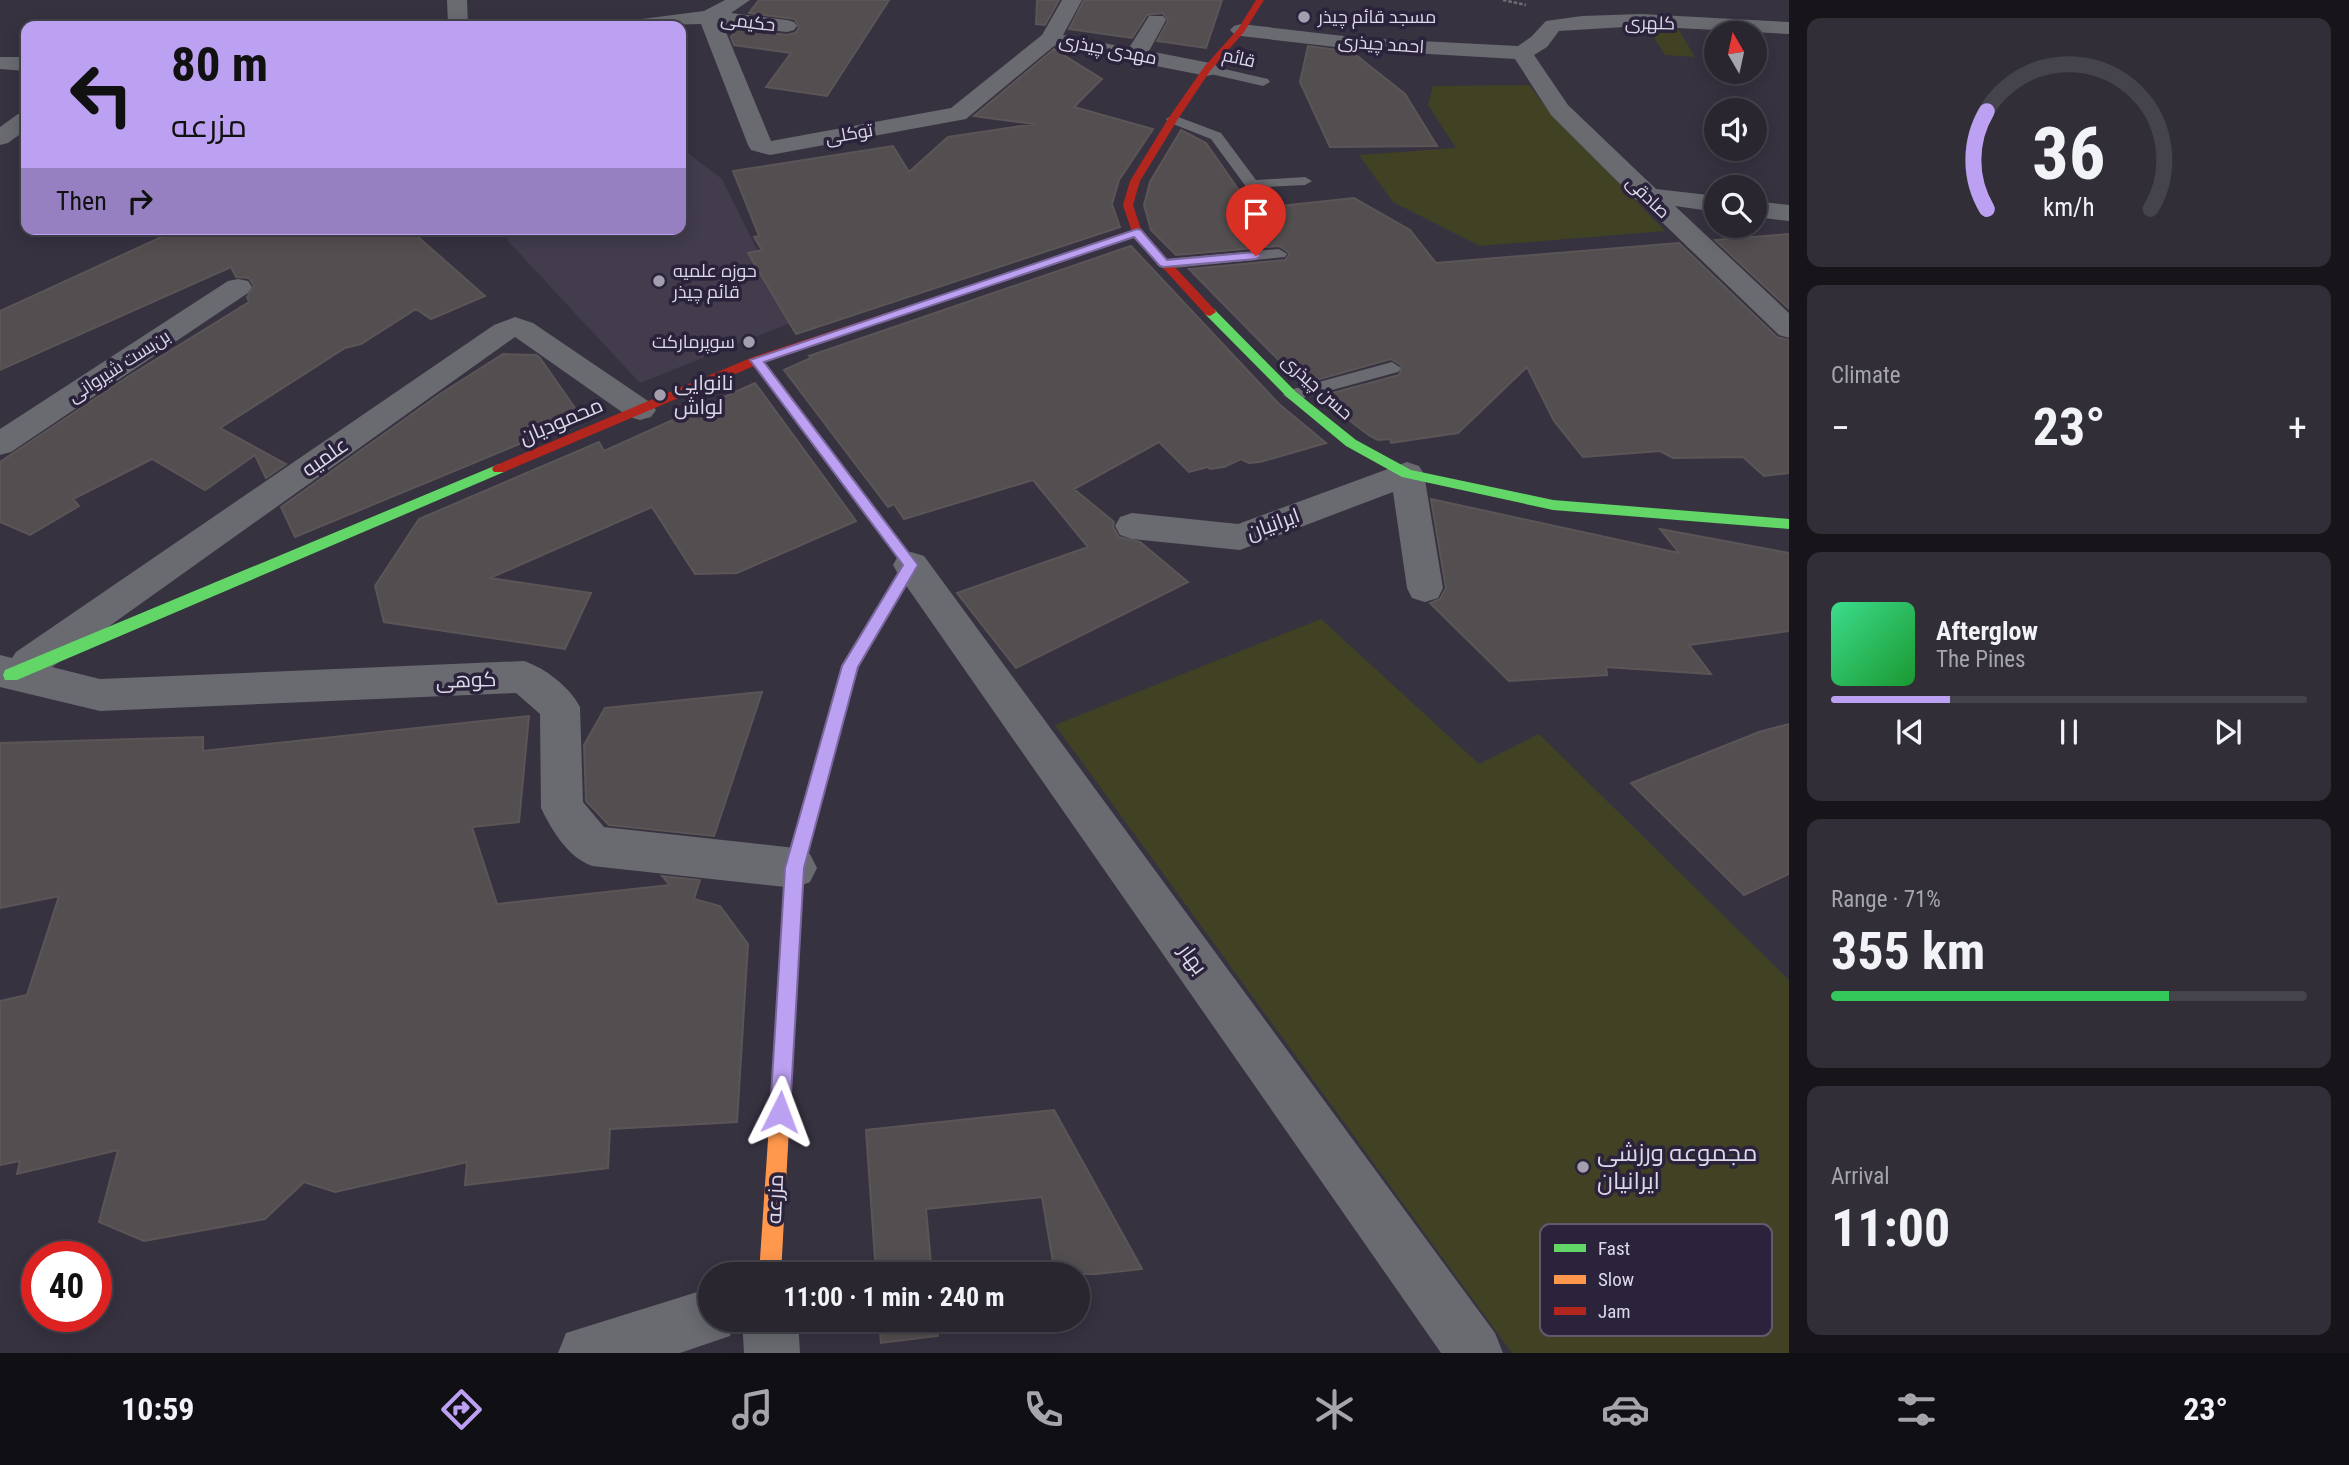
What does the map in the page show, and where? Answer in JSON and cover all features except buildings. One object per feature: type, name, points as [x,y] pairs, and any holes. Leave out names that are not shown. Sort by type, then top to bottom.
[{"type":"street","points":[[457,0],[458,21]]},
{"type":"street","points":[[656,21],[740,0]]},
{"type":"street","name":"مهدی چیذری","points":[[1072,0],[1050,39],[1207,69]]},
{"type":"street","name":"حسن چیذری","points":[[1260,0],[1241,30],[1207,69],[1173,119],[1135,181],[1128,205],[1137,233],[1292,395],[1351,443],[1407,474],[1553,505],[1789,524]]},
{"type":"street","name":"حکیمی","points":[[712,8],[787,26]]},
{"type":"street","name":"توکلی","points":[[712,8],[764,148],[929,129],[958,114],[1050,39]]},
{"type":"street","points":[[1136,55],[1156,20]]},
{"type":"street","name":"کلهری","points":[[1522,53],[1539,42],[1553,25],[1571,23],[1627,22],[1789,28]]},
{"type":"street","name":"احمد چیذری","points":[[1241,30],[1361,44],[1522,53]]},
{"type":"street","name":"صادقی","points":[[1522,53],[1559,110],[1645,195],[1789,328]]},
{"type":"street","points":[[4,63],[21,64]]},
{"type":"street","points":[[0,138],[21,109]]},
{"type":"street","points":[[1645,195],[1704,202]]},
{"type":"street","points":[[1767,210],[1789,213]]},
{"type":"street","name":"محمودیان","points":[[4,682],[757,360],[1137,233]]},
{"type":"street","name":"بن‌بست شیروانی","points":[[0,444],[237,287]]},
{"type":"street","name":"علمیه","points":[[4,682],[504,331],[515,326],[640,411]]},
{"type":"street","points":[[757,360],[911,565]]},
{"type":"street","points":[[1407,474],[1425,588]]},
{"type":"street","name":"ایرانیان","points":[[1132,526],[1240,537],[1407,474]]},
{"type":"street","name":"مزرعه","points":[[771,1262],[794,868],[850,666],[911,565]]},
{"type":"street","name":"بهار","points":[[911,565],[1475,1353]]},
{"type":"street","name":"کوهی","points":[[4,682],[100,695],[524,677],[560,707],[562,808],[593,846],[794,868]]},
{"type":"street","points":[[586,1353],[698,1320]]},
{"type":"street","points":[[771,1332],[772,1353]]},
{"type":"lane","name":"قائم","points":[[1207,69],[1263,82]]},
{"type":"lane","points":[[1173,119],[1216,136],[1252,185],[1305,181]]},
{"type":"lane","points":[[1164,264],[1279,254]]},
{"type":"lane","points":[[1292,395],[1392,368]]},
{"type":"shaded area","name":"حوزه علمیه قائم چیذر","points":[[686,152],[722,179],[793,322],[640,383],[507,240],[510,235],[686,235]]},
{"type":"green space","points":[[1646,25],[1677,27],[1695,57],[1665,55]]},
{"type":"green space","points":[[1529,85],[1548,110],[1665,231],[1480,246],[1393,202],[1359,155],[1456,148],[1428,105],[1433,86]]},
{"type":"green space","name":"مجموعه ورزشی ایرانیان","points":[[1321,619],[1479,764],[1539,734],[1789,980],[1789,1353],[1512,1353],[1055,725]]},
{"type":"traffic: fast","points":[[926,304],[1137,233]]},
{"type":"traffic: fast","points":[[1210,312],[1292,395],[1351,443],[1407,474],[1553,505],[1789,524]]},
{"type":"traffic: fast","points":[[11,675],[499,469]]},
{"type":"traffic: slow","points":[[757,360],[911,565],[850,665],[803,838]]},
{"type":"traffic: slow","points":[[771,1262],[780,1110]]},
{"type":"traffic: jam","points":[[1210,312],[1137,233],[1128,205],[1135,181],[1173,119],[1207,69],[1241,30],[1260,0]]},
{"type":"traffic: jam","points":[[499,469],[757,360],[926,304]]},
{"type":"traffic: jam","points":[[780,1110],[795,868],[803,838]]},
{"type":"place","name":"مسجد قائم چیذر","points":[[1304,17]]},
{"type":"place","name":"حوزه علمیه قائم چیذر","points":[[659,281]]},
{"type":"place","name":"سوپرمارکت","points":[[749,342]]},
{"type":"place","name":"نانوایی لواش","points":[[660,395]]},
{"type":"place","name":"مجموعه ورزشی ایرانیان","points":[[1583,1167]]},
{"type":"route","points":[[780,1112],[794,868],[850,666],[911,565],[757,360],[1137,233],[1164,264],[1256,256]]}]
